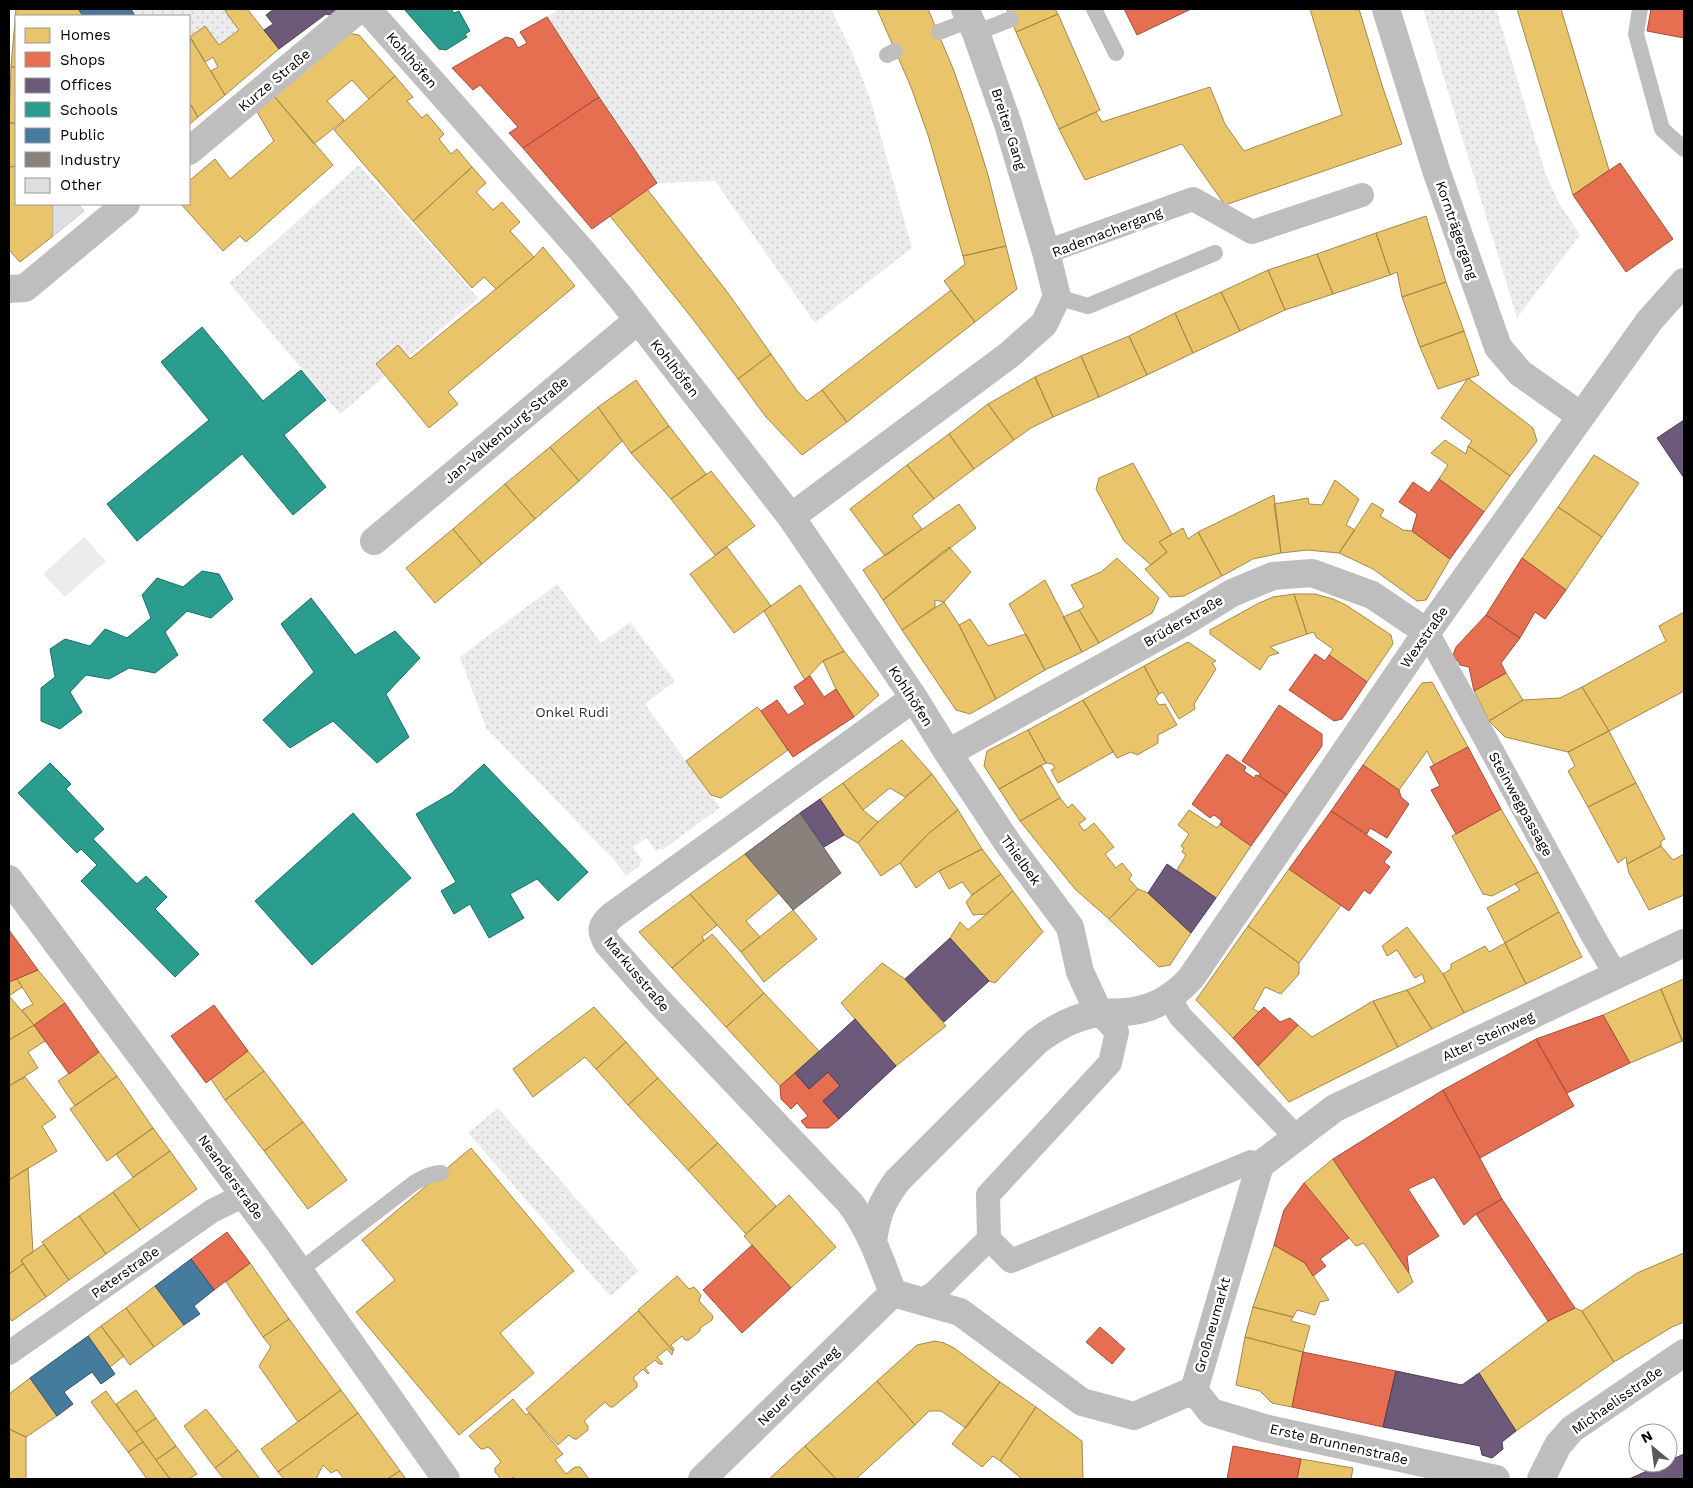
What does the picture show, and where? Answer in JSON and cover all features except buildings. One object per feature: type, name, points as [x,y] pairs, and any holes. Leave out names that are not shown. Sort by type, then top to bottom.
[{"type":"street","name":"Kurze Straße","points":[[190,150],[359,9]]},
{"type":"street","name":"Kohlhöfen","points":[[367,9],[581,250],[638,320],[791,517],[914,698],[948,753]]},
{"type":"street","name":"Kornträgergang","points":[[1386,9],[1436,170],[1498,347],[1520,373],[1581,416]]},
{"type":"street","name":"Breiter Gang","points":[[970,21],[1008,124],[1046,252]]},
{"type":"street","name":"Rademachergang","points":[[1057,297],[1046,252],[1193,199],[1252,232],[1362,195]]},
{"type":"street","points":[[9,289],[25,288],[125,205]]},
{"type":"street","name":"Wexstraße","points":[[1170,998],[1182,989],[1191,978],[1427,632],[1581,416],[1650,320],[1684,282]]},
{"type":"street","points":[[791,517],[1009,355],[1044,324],[1057,297]]},
{"type":"street","name":"Jan-Valkenburg-Straße","points":[[374,541],[638,320]]},
{"type":"street","name":"Brüderstraße","points":[[948,753],[1232,593],[1273,576],[1312,573],[1372,595],[1427,632]]},
{"type":"street","name":"Steinwegpassage","points":[[1427,632],[1616,975]]},
{"type":"street","name":"Markusstraße","points":[[873,1241],[862,1219],[850,1204],[650,992],[608,944],[603,936],[602,928],[605,922],[614,915],[914,698]]},
{"type":"street","name":"Thielbek","points":[[948,753],[1009,845],[1070,927],[1080,972],[1098,1013]]},
{"type":"street","name":"Neanderstraße","points":[[9,880],[299,1271],[446,1479]]},
{"type":"street","name":"Alter Steinweg","points":[[1296,1137],[1335,1108],[1684,943]]},
{"type":"street","points":[[894,1293],[873,1241],[877,1217],[886,1196],[917,1160],[1036,1042],[1059,1026],[1084,1016],[1098,1013],[1141,1010],[1160,1004],[1170,998],[1180,1016],[1296,1137],[1260,1165],[1251,1162],[1011,1261],[989,1239],[988,1195],[1110,1064],[1117,1032],[1098,1013]]},
{"type":"street","name":"Großneumarkt","points":[[894,1293],[960,1312],[1082,1402],[1134,1416],[1194,1390],[1260,1165]]},
{"type":"street","name":"Peterstraße","points":[[9,1353],[212,1210],[244,1196]]},
{"type":"street","points":[[921,1302],[934,1293],[989,1239]]},
{"type":"street","name":"Neuer Steinweg","points":[[702,1479],[894,1293]]},
{"type":"street","name":"Michaelisstraße","points":[[1541,1479],[1558,1445],[1572,1429],[1684,1353]]},
{"type":"street","name":"Erste Brunnenstraße","points":[[1194,1390],[1211,1412],[1274,1430],[1496,1479]]},
{"type":"lane","points":[[1094,9],[1116,53]]},
{"type":"lane","points":[[1640,9],[1636,34],[1662,128],[1684,149]]},
{"type":"lane","points":[[939,32],[970,21],[1011,19]]},
{"type":"lane","points":[[1057,297],[1088,306],[1215,253]]},
{"type":"lane","points":[[299,1271],[414,1183],[435,1173],[441,1173]]},
{"type":"green space","points":[[131,9],[228,9],[225,11],[239,30],[219,45],[205,26],[190,37],[190,15],[134,15]]},
{"type":"green space","points":[[560,9],[831,9],[852,52],[870,98],[912,248],[815,323],[715,181],[657,183],[547,17]]},
{"type":"green space","points":[[1423,9],[1496,9],[1546,175],[1559,203],[1580,235],[1517,318]]},
{"type":"green space","points":[[359,165],[478,298],[408,357],[398,346],[376,364],[385,376],[340,414],[229,283]]},
{"type":"green space","points":[[84,537],[106,561],[65,597],[43,574]]},
{"type":"green space","name":"Onkel Rudi","points":[[557,584],[601,643],[630,622],[675,681],[645,704],[720,808],[662,850],[660,848],[656,851],[647,838],[633,847],[643,861],[640,863],[641,865],[626,876],[614,860],[486,728],[460,657]]},
{"type":"green space","points":[[498,1108],[639,1271],[610,1296],[468,1133]]}]
